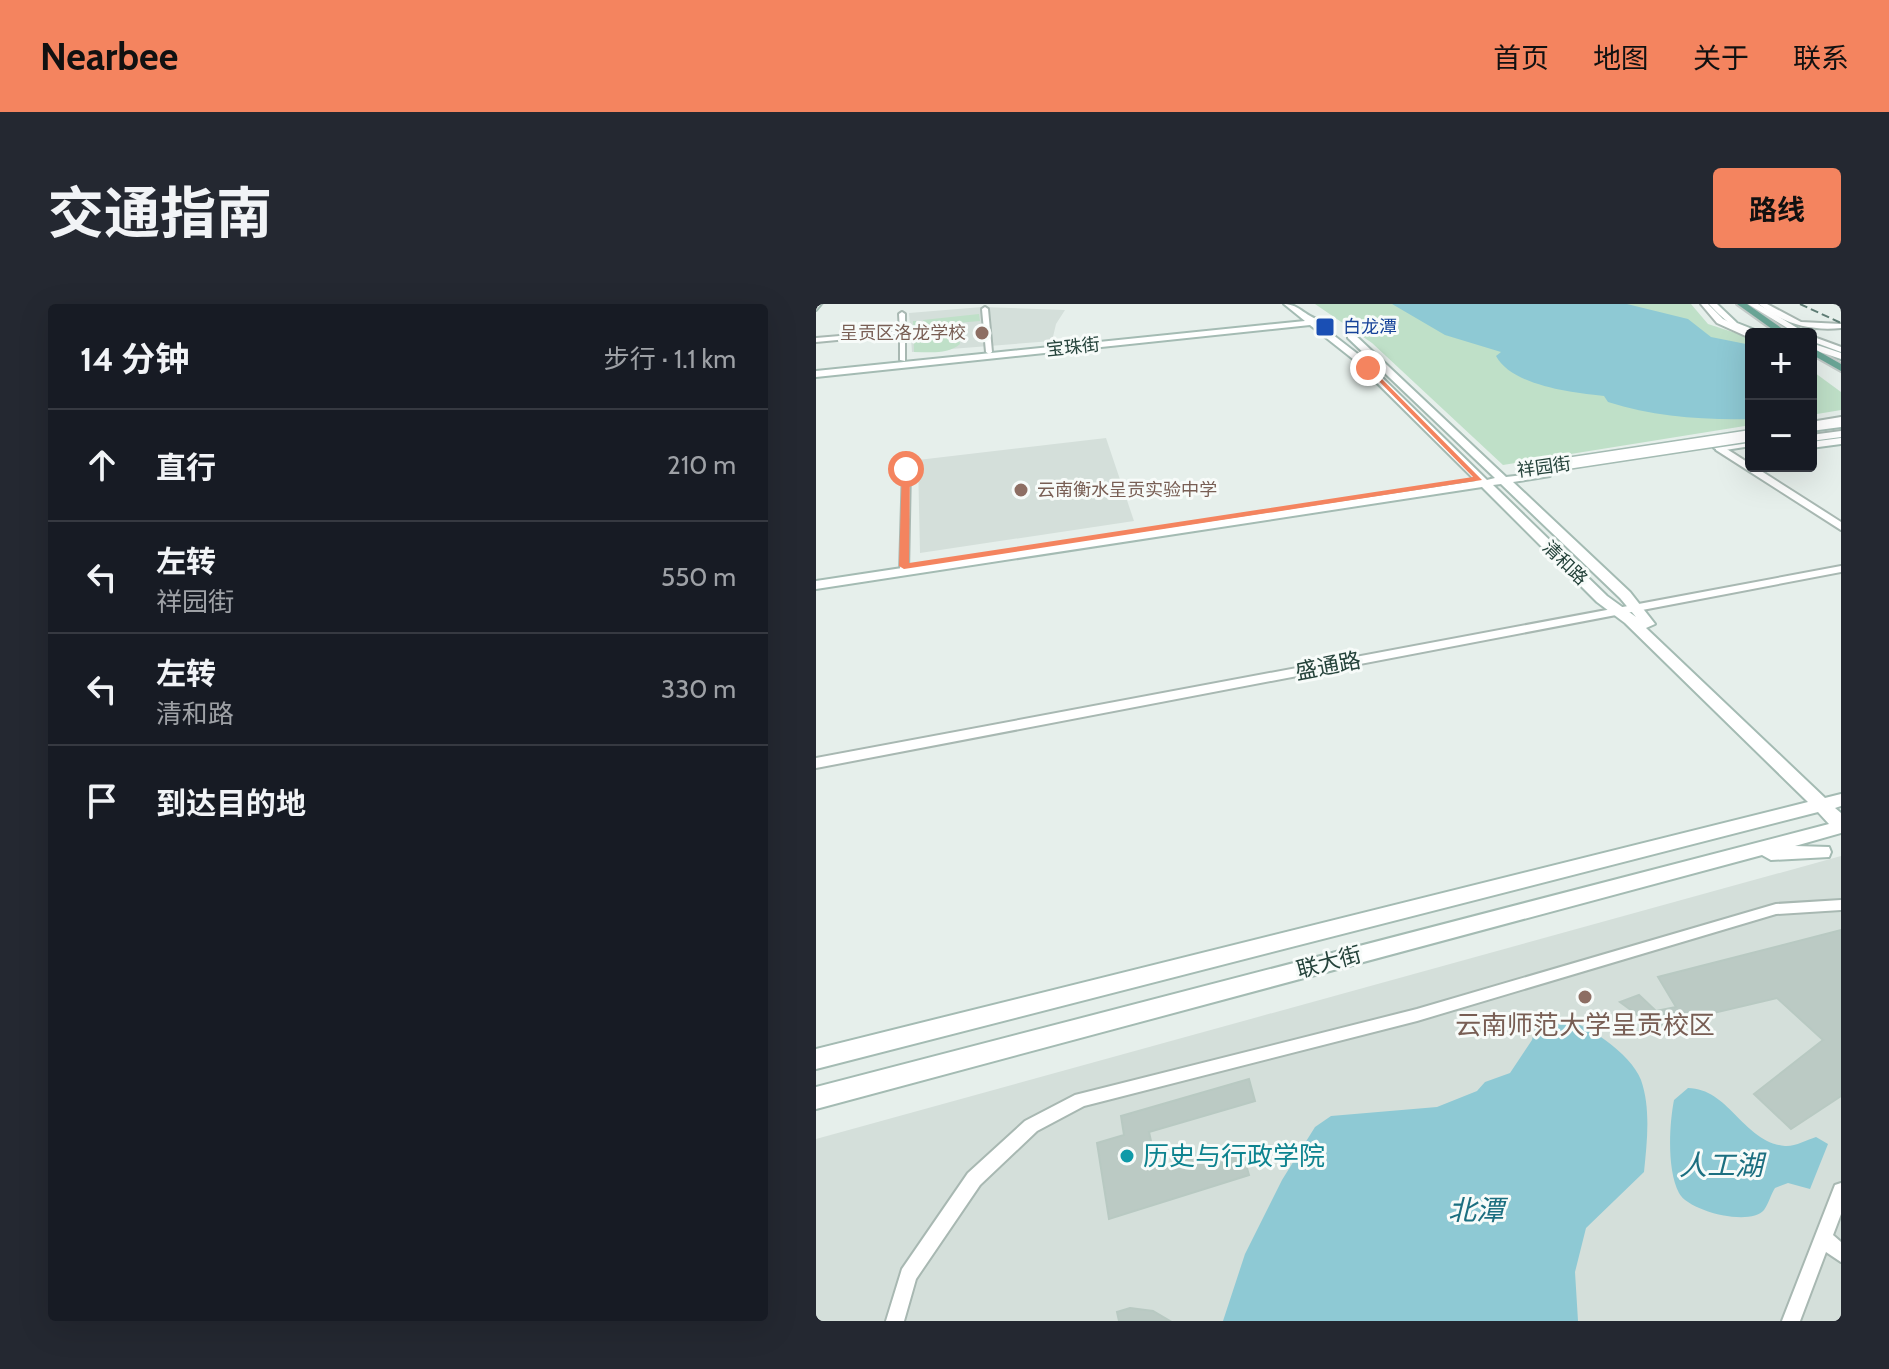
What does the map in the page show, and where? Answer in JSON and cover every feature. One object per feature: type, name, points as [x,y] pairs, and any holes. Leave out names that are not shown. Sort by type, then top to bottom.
[{"type":"main road","name":"清和路","points":[[1288,304],[1356,357],[1482,481],[1626,609],[1834,804],[1841,825]]},
{"type":"main road","name":"宝珠街","points":[[816,372],[1327,319],[1306,304]]},
{"type":"main road","points":[[1713,304],[1734,325],[1745,329]]},
{"type":"main road","points":[[1731,304],[1753,308],[1791,328]]},
{"type":"main road","points":[[1753,308],[1769,328]]},
{"type":"main road","points":[[1753,308],[1778,328]]},
{"type":"main road","name":"宝珠街","points":[[816,372],[903,360],[1311,321]]},
{"type":"main road","name":"清和路","points":[[1342,330],[1502,477],[1626,609]]},
{"type":"main road","points":[[1817,341],[1841,354]]},
{"type":"main road","points":[[1817,350],[1841,354]]},
{"type":"main road","points":[[1817,353],[1841,368]]},
{"type":"main road","points":[[1817,361],[1841,375]]},
{"type":"main road","points":[[1817,430],[1841,427]]},
{"type":"main road","points":[[1817,444],[1841,441]]},
{"type":"main road","name":"祥园街","points":[[1542,471],[1745,442]]},
{"type":"main road","name":"祥园街","points":[[816,585],[904,569],[1745,442]]},
{"type":"main road","name":"祥园街","points":[[816,579],[904,569]]},
{"type":"main road","name":"联大街","points":[[816,1059],[1834,804]]},
{"type":"main road","name":"联大街","points":[[816,1098],[1841,825]]},
{"type":"main road","points":[[1740,853],[1822,852]]},
{"type":"street","points":[[1704,304],[1720,321],[1745,332]]},
{"type":"street","points":[[1753,308],[1793,324],[1815,328],[1841,326]]},
{"type":"street","points":[[985,309],[989,352]]},
{"type":"street","points":[[902,314],[903,360]]},
{"type":"street","points":[[816,340],[903,332]]},
{"type":"street","points":[[1719,448],[1841,527]]},
{"type":"street","points":[[904,569],[906,469]]},
{"type":"street","name":"盛通路","points":[[816,763],[1841,569]]},
{"type":"street","points":[[895,1321],[908,1275],[974,1179],[1031,1126],[1081,1100],[1417,1015],[1776,909],[1841,905]]},
{"type":"street","points":[[1791,1321],[1841,1191]]},
{"type":"street","points":[[1824,1239],[1841,1253]]},
{"type":"shaded area","name":"呈贡区洛龙学校","points":[[982,307],[1065,310],[1056,324],[1052,341],[912,352],[909,313]]},
{"type":"shaded area","name":"云南衡水呈贡实验中学","points":[[1106,438],[1134,521],[920,553],[918,460]]},
{"type":"shaded area","name":"云南师范大学呈贡校区","points":[[1841,856],[1841,1321],[816,1321],[816,1139]]},
{"type":"green space","points":[[1315,304],[1691,304],[1708,324],[1745,336],[1745,426],[1503,465],[1372,343]]},
{"type":"green space","points":[[979,314],[980,321],[944,324],[957,329],[960,344],[955,348],[914,352],[913,321],[919,321],[920,329],[926,327],[923,320]]},
{"type":"green space","points":[[1817,374],[1841,392],[1841,410],[1817,414]]},
{"type":"water","name":"白龙潭","points":[[1392,304],[1627,304],[1688,319],[1711,337],[1745,344],[1745,419],[1661,414],[1608,402],[1604,396],[1545,386],[1529,381],[1504,366],[1496,356],[1501,352],[1445,335]]},
{"type":"water","name":"北潭","points":[[1554,1015],[1604,1039],[1627,1058],[1641,1080],[1647,1114],[1644,1172],[1586,1228],[1575,1272],[1578,1321],[1223,1321],[1245,1254],[1282,1180],[1315,1127],[1331,1116],[1437,1107],[1477,1091],[1485,1082],[1510,1073],[1532,1040],[1536,1025]]},
{"type":"water","name":"人工湖","points":[[1688,1088],[1715,1097],[1770,1142],[1789,1146],[1816,1137],[1828,1144],[1810,1189],[1788,1183],[1775,1188],[1764,1210],[1746,1217],[1720,1215],[1685,1200],[1679,1193],[1672,1172],[1670,1135],[1674,1100]]},
{"type":"building","points":[[1841,930],[1841,1096],[1791,1129],[1754,1094],[1823,1040],[1777,998],[1654,1027],[1620,1002],[1639,995],[1656,1011],[1676,1007],[1658,977]]},
{"type":"building","name":"历史与行政学院","points":[[1249,1079],[1255,1101],[1149,1132],[1157,1169],[1240,1144],[1249,1175],[1109,1219],[1097,1143],[1124,1135],[1121,1116]]},
{"type":"building","points":[[1130,1308],[1153,1311],[1170,1321],[1119,1321],[1117,1312]]},
{"type":"railway","points":[[1800,304],[1841,323]]},
{"type":"place","name":"白龙潭","points":[[1325,327]]},
{"type":"place","name":"呈贡区洛龙学校","points":[[982,333]]},
{"type":"place","name":"云南衡水呈贡实验中学","points":[[1021,490]]},
{"type":"place","name":"云南师范大学呈贡校区","points":[[1585,997]]},
{"type":"place","name":"历史与行政学院","points":[[1127,1156]]},
{"type":"route","points":[[906,469],[904,566],[1406,492],[1479,478],[1368,368]]}]
